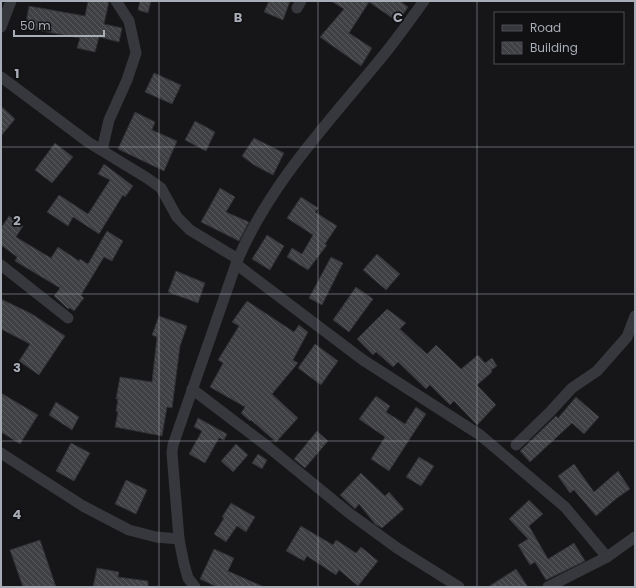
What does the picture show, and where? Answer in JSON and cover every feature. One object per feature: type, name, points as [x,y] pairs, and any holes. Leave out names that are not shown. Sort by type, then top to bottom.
[{"type":"street","points":[[1,26],[11,1]]},
{"type":"street","points":[[102,150],[109,120],[127,80],[136,53],[129,21],[116,1]]},
{"type":"street","points":[[195,587],[185,572],[179,539],[172,453],[173,445],[245,241],[288,172],[383,56],[424,1]]},
{"type":"street","points":[[1,77],[88,142],[148,178],[161,188],[178,217],[190,230],[237,262],[363,360],[480,435],[565,507],[606,557]]},
{"type":"street","points":[[1,265],[68,318]]},
{"type":"street","points":[[516,445],[572,388],[597,370],[626,337],[635,316]]},
{"type":"street","points":[[192,389],[397,548],[459,587]]},
{"type":"street","points":[[1,453],[83,506],[129,530],[156,537],[179,539]]},
{"type":"street","points":[[548,587],[606,557],[635,537]]},
{"type":"building","points":[[88,1],[109,1],[104,24],[122,28],[119,42],[99,37],[95,52],[77,48],[80,38],[25,28],[29,6],[85,16]]},
{"type":"building","points":[[140,1],[151,1],[148,13],[138,10]]},
{"type":"building","points":[[269,1],[290,1],[283,20],[264,12]]},
{"type":"building","points":[[331,1],[400,1],[408,7],[398,22],[369,2],[349,33],[372,48],[361,66],[320,37],[344,9]]},
{"type":"building","points":[[154,73],[181,85],[172,104],[145,92]]},
{"type":"building","points":[[1,106],[15,119],[1,136]]},
{"type":"building","points":[[135,112],[155,122],[152,130],[177,141],[164,171],[118,149]]},
{"type":"building","points":[[195,121],[215,132],[206,151],[185,140]]},
{"type":"building","points":[[254,138],[284,153],[273,175],[254,165],[242,156]]},
{"type":"building","points":[[55,143],[73,157],[52,183],[35,170]]},
{"type":"building","points":[[104,164],[133,186],[125,197],[123,195],[99,234],[73,217],[68,226],[47,212],[59,195],[88,214],[110,180],[98,174]]},
{"type":"building","points":[[220,188],[235,197],[226,212],[249,222],[239,241],[201,222]]},
{"type":"building","points":[[301,197],[318,208],[315,212],[337,226],[325,244],[327,245],[308,270],[287,257],[292,248],[302,254],[313,235],[287,218]]},
{"type":"building","points":[[9,216],[23,226],[16,237],[51,258],[58,247],[79,261],[80,259],[88,264],[107,231],[123,241],[112,261],[104,257],[81,295],[84,298],[74,311],[70,308],[68,309],[54,296],[60,288],[15,261],[17,257],[1,245],[1,228]]},
{"type":"building","points":[[267,235],[284,246],[270,270],[252,259]]},
{"type":"building","points":[[377,254],[400,274],[386,290],[363,270]]},
{"type":"building","points":[[331,257],[343,263],[322,305],[309,298]]},
{"type":"building","points":[[176,271],[205,283],[198,303],[168,292]]},
{"type":"building","points":[[356,287],[373,299],[349,332],[333,320]]},
{"type":"building","points":[[1,299],[32,314],[65,336],[39,375],[19,361],[30,344],[1,329]]},
{"type":"building","points":[[247,301],[294,332],[299,325],[308,332],[293,360],[298,363],[272,394],[298,418],[276,442],[241,413],[245,407],[210,387],[223,363],[218,360],[239,326],[232,322]]},
{"type":"building","points":[[387,309],[406,323],[400,329],[427,354],[436,345],[461,369],[478,355],[485,363],[492,358],[497,366],[491,370],[492,372],[477,385],[496,405],[477,425],[454,401],[450,405],[430,385],[426,389],[398,362],[393,367],[376,352],[373,355],[357,339]]},
{"type":"building","points":[[159,316],[187,326],[180,346],[172,408],[167,407],[162,436],[115,427],[118,412],[116,411],[118,399],[116,399],[120,377],[152,382],[157,337],[152,335]]},
{"type":"building","points":[[315,344],[338,361],[321,385],[298,368]]},
{"type":"building","points":[[1,393],[38,415],[20,444],[1,432]]},
{"type":"building","points":[[376,396],[390,406],[386,412],[405,424],[416,407],[426,414],[389,471],[371,459],[385,437],[359,419]]},
{"type":"building","points":[[576,397],[599,417],[584,434],[572,423],[530,462],[520,451],[556,416],[558,418]]},
{"type":"building","points":[[56,402],[79,417],[72,430],[49,415]]},
{"type":"building","points":[[198,418],[227,434],[224,440],[219,438],[205,463],[189,454],[202,431],[194,427]]},
{"type":"building","points":[[317,431],[328,441],[305,468],[294,459]]},
{"type":"building","points":[[71,443],[90,453],[74,481],[56,471]]},
{"type":"building","points":[[236,444],[248,455],[233,472],[221,461]]},
{"type":"building","points":[[258,454],[267,460],[262,469],[252,463]]},
{"type":"building","points":[[419,457],[434,466],[421,486],[406,477]]},
{"type":"building","points":[[574,464],[594,492],[618,471],[630,489],[596,516],[574,490],[570,493],[558,476]]},
{"type":"building","points":[[361,473],[385,496],[389,492],[404,509],[382,528],[375,524],[359,504],[355,509],[340,495]]},
{"type":"building","points":[[126,480],[147,490],[136,514],[115,504]]},
{"type":"building","points":[[529,500],[543,514],[529,526],[548,559],[574,543],[585,561],[546,580],[535,562],[530,565],[518,545],[528,539],[509,519]]},
{"type":"building","points":[[231,503],[255,517],[246,532],[237,526],[226,542],[214,534]]},
{"type":"building","points":[[301,526],[333,545],[336,540],[356,553],[361,547],[378,561],[358,586],[339,570],[336,575],[307,556],[304,561],[286,551]]},
{"type":"building","points":[[40,540],[56,587],[23,587],[10,550]]},
{"type":"building","points":[[214,549],[234,558],[228,571],[264,587],[217,587],[200,579]]},
{"type":"building","points":[[97,568],[119,572],[118,577],[148,581],[148,587],[93,587]]},
{"type":"building","points":[[516,569],[528,587],[488,587]]}]
